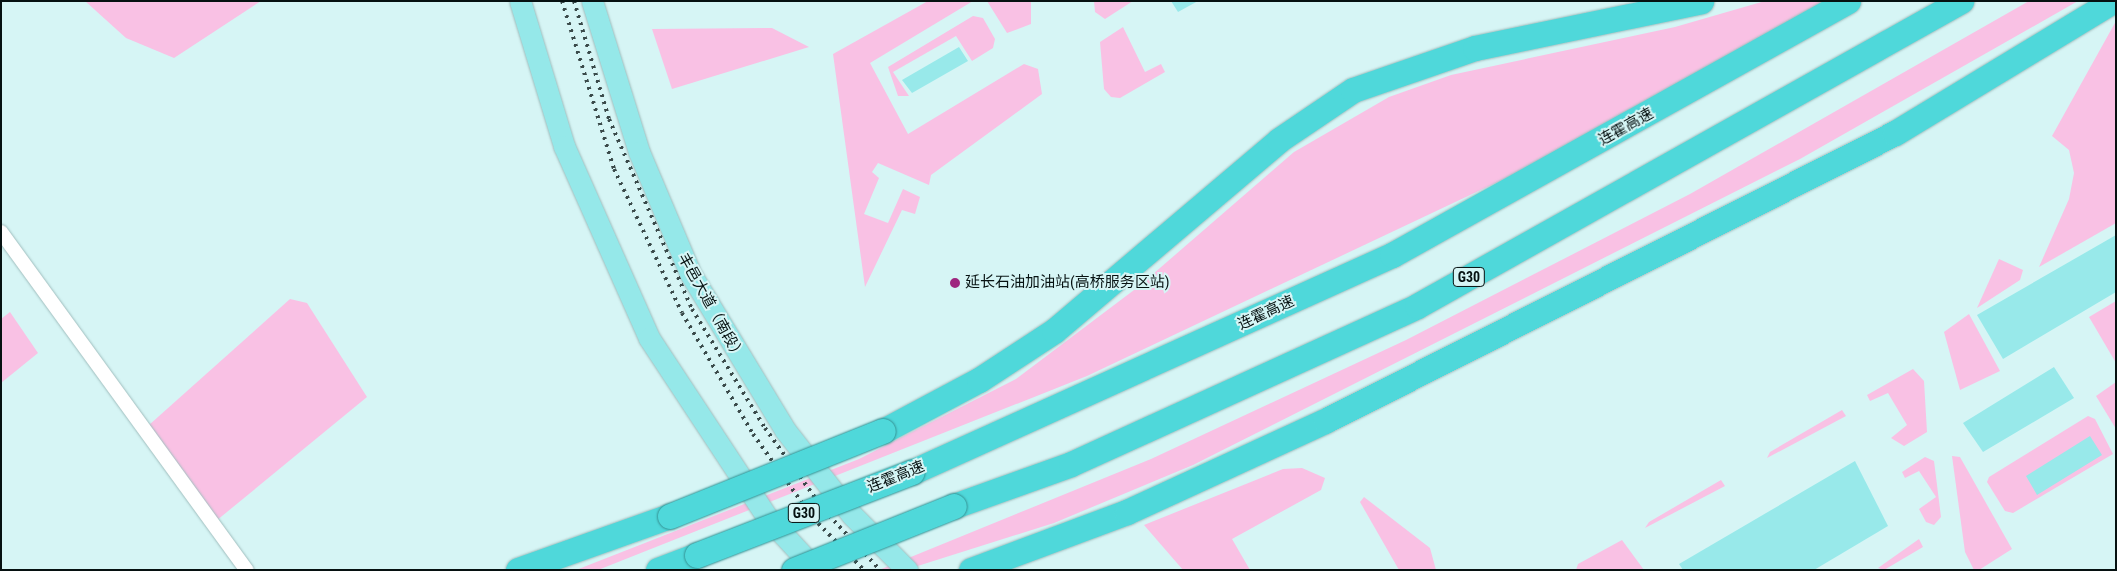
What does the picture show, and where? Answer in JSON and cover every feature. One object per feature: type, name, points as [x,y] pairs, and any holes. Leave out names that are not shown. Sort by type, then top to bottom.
[{"type":"highway","points":[[518,570],[670,516],[882,431],[979,380],[1054,331],[1279,140],[1353,90],[1475,48],[1701,1]]},
{"type":"highway","name":"连霍高速","points":[[658,570],[912,472],[1392,256],[1848,1]]},
{"type":"highway","name":"G30","points":[[794,570],[954,506],[1071,464],[1417,306],[1961,1]]},
{"type":"highway","points":[[979,567],[1127,512],[1325,421],[1895,133],[2113,1]]},
{"type":"main road","points":[[520,1],[564,146],[648,338],[767,517],[816,570]]},
{"type":"main road","name":"丰邑大道（南段）","points":[[592,1],[639,152],[690,274],[785,430],[852,515],[907,570]]},
{"type":"street","points":[[1,232],[247,570]]},
{"type":"shaded area","points":[[85,1],[261,1],[174,58],[126,38]]},
{"type":"shaded area","points":[[928,1],[973,1],[870,63],[908,134],[1024,64],[1038,69],[1042,94],[931,175],[929,185],[878,163],[872,172],[879,178],[864,214],[888,223],[903,189],[920,197],[915,214],[902,210],[865,287],[833,54]]},
{"type":"shaded area","points":[[987,1],[1031,1],[1031,24],[1007,33]]},
{"type":"shaded area","points":[[1094,1],[1133,1],[1105,19],[1095,12]]},
{"type":"shaded area","points":[[1765,1],[1833,1],[1504,179],[1087,376],[598,570],[576,570],[859,459],[1016,379],[1138,287],[1294,152],[1389,97],[1451,75],[1675,27]]},
{"type":"shaded area","points":[[2029,1],[2078,1],[1800,159],[1193,465],[1054,523],[905,570],[879,570],[1151,459],[1406,340],[1690,194]]},
{"type":"shaded area","points":[[973,16],[983,18],[995,39],[993,48],[972,61],[956,36],[893,72],[909,96],[898,96],[888,67]]},
{"type":"shaded area","points":[[2116,21],[2116,223],[2039,267],[2069,199],[2074,173],[2069,150],[2052,136]]},
{"type":"shaded area","points":[[1123,27],[1145,72],[1161,64],[1165,72],[1120,98],[1111,97],[1104,89],[1100,42]]},
{"type":"shaded area","points":[[772,28],[809,47],[672,89],[652,29]]},
{"type":"shaded area","points":[[1999,259],[2023,270],[2020,280],[1977,308]]},
{"type":"shaded area","points":[[290,299],[307,303],[367,397],[216,521],[149,425]]},
{"type":"shaded area","points":[[2116,301],[2116,363],[2089,317]]},
{"type":"shaded area","points":[[10,312],[38,353],[1,383],[1,319]]},
{"type":"shaded area","points":[[1969,314],[2000,371],[1960,390],[1944,332]]},
{"type":"shaded area","points":[[1913,369],[1924,381],[1927,432],[1904,446],[1891,438],[1907,425],[1888,393],[1870,401],[1867,395]]},
{"type":"shaded area","points":[[2116,382],[2116,429],[2096,396]]},
{"type":"shaded area","points":[[1842,410],[1846,416],[1767,458],[1770,452]]},
{"type":"shaded area","points":[[2088,416],[2095,419],[2113,454],[2013,513],[2005,511],[1987,482],[1989,477]]},
{"type":"shaded area","points":[[1952,456],[1960,457],[2012,549],[1979,570],[1974,570],[1965,552]]},
{"type":"shaded area","points":[[1925,457],[1934,461],[1941,517],[1934,525],[1926,522],[1919,509],[1936,497],[1919,471],[1905,478],[1902,472]]},
{"type":"shaded area","points":[[1302,468],[1325,478],[1321,490],[1232,539],[1250,570],[1183,570],[1144,525],[1283,469]]},
{"type":"shaded area","points":[[1721,480],[1725,486],[1645,528],[1649,522]]},
{"type":"shaded area","points":[[1364,497],[1430,548],[1436,570],[1399,570],[1360,502]]},
{"type":"shaded area","points":[[1919,539],[1923,547],[1884,570],[1878,568]]},
{"type":"shaded area","points":[[1622,540],[1644,570],[1576,570],[1578,564]]},
{"type":"building","points":[[1171,1],[1198,1],[1178,12]]},
{"type":"building","points":[[959,47],[968,61],[912,93],[902,80]]},
{"type":"building","points":[[2116,235],[2116,292],[2003,359],[1977,315]]},
{"type":"building","points":[[2054,367],[2074,398],[1983,452],[1963,423]]},
{"type":"building","points":[[2090,436],[2102,455],[2037,495],[2026,476]]},
{"type":"building","points":[[1855,461],[1888,526],[1814,570],[1683,570],[1679,564]]},
{"type":"railway","points":[[562,1],[614,169],[682,313],[753,434],[813,518],[864,570]]},
{"type":"railway","points":[[574,1],[609,119],[692,309],[765,428],[824,510],[880,570]]},
{"type":"place","name":"延长石油加油站(高桥服务区站)","points":[[955,283]]}]
